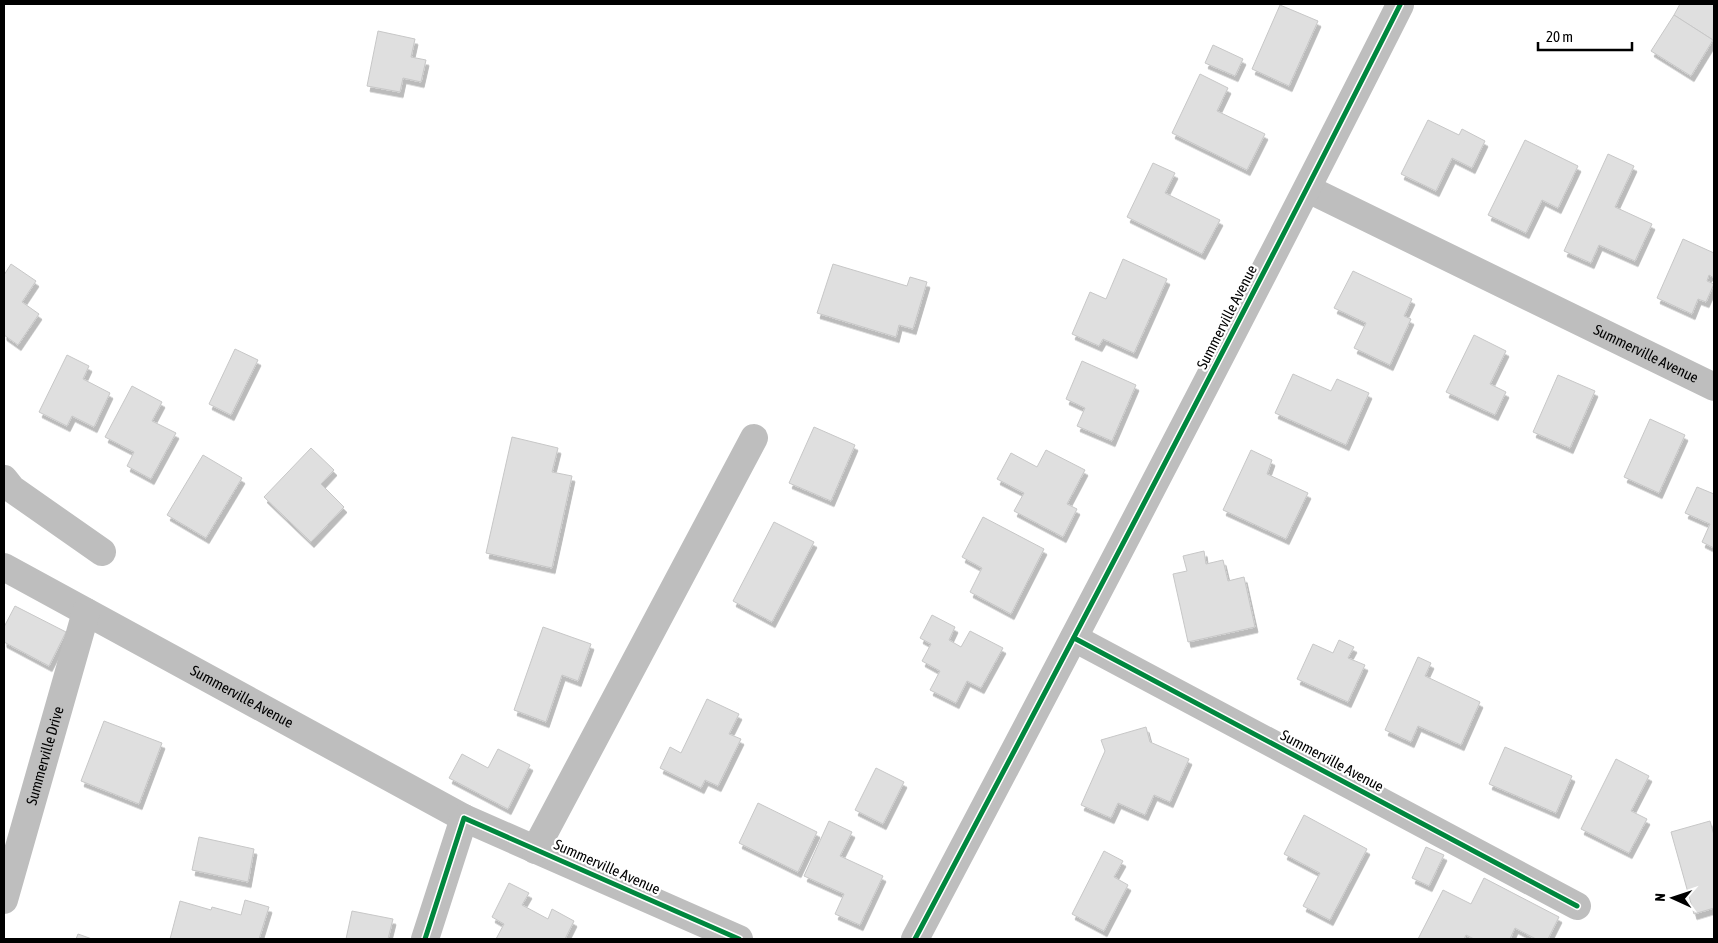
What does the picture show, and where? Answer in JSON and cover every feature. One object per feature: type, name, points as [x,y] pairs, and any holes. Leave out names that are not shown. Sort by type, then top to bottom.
[{"type":"street","name":"Summerville Avenue","points":[[915,939],[1308,188],[1400,5]]},
{"type":"street","name":"Summerville Avenue","points":[[1308,188],[1714,387]]},
{"type":"street","name":"Summerville Avenue","points":[[535,850],[754,438]]},
{"type":"street","points":[[4,479],[12,489],[102,552]]},
{"type":"street","name":"Summerville Avenue","points":[[4,567],[464,818],[736,938]]},
{"type":"street","name":"Summerville Drive","points":[[4,900],[86,612]]},
{"type":"street","name":"Summerville Avenue","points":[[1074,638],[1577,906]]},
{"type":"street","points":[[425,939],[464,818]]},
{"type":"building","points":[[1680,4],[1714,4],[1713,40],[1674,15]]},
{"type":"building","points":[[1280,5],[1318,21],[1289,86],[1252,69]]},
{"type":"building","points":[[1674,15],[1713,40],[1691,76],[1651,51]]},
{"type":"building","points":[[378,31],[415,39],[411,57],[426,60],[421,82],[403,78],[400,92],[367,86]]},
{"type":"building","points":[[1213,45],[1243,59],[1235,76],[1205,63]]},
{"type":"building","points":[[1200,74],[1228,88],[1217,111],[1265,134],[1247,170],[1172,133]]},
{"type":"building","points":[[1428,120],[1459,135],[1462,129],[1485,141],[1472,168],[1452,158],[1436,191],[1401,174]]},
{"type":"building","points":[[1525,140],[1578,166],[1558,208],[1542,200],[1526,233],[1488,215]]},
{"type":"building","points":[[1608,154],[1634,166],[1615,207],[1652,224],[1635,261],[1599,245],[1591,263],[1564,251]]},
{"type":"building","points":[[1153,163],[1175,173],[1165,193],[1220,220],[1202,254],[1127,217]]},
{"type":"building","points":[[1683,239],[1714,253],[1714,278],[1709,275],[1707,281],[1714,284],[1706,302],[1698,299],[1692,314],[1657,298]]},
{"type":"building","points":[[1123,259],[1167,279],[1134,353],[1103,339],[1099,346],[1072,334],[1090,292],[1106,299]]},
{"type":"building","points":[[11,264],[36,281],[22,302],[39,314],[18,345],[4,335],[4,275]]},
{"type":"building","points":[[833,264],[907,286],[910,277],[927,282],[913,329],[899,325],[896,337],[817,313]]},
{"type":"building","points":[[1353,271],[1412,299],[1404,316],[1411,319],[1390,365],[1354,348],[1366,323],[1334,308]]},
{"type":"building","points":[[1474,335],[1506,351],[1490,384],[1506,392],[1495,415],[1446,392]]},
{"type":"building","points":[[235,349],[258,360],[231,415],[209,404]]},
{"type":"building","points":[[67,355],[89,366],[83,379],[110,393],[94,427],[72,416],[67,426],[39,412]]},
{"type":"building","points":[[1082,361],[1136,385],[1112,441],[1077,426],[1085,408],[1066,399]]},
{"type":"building","points":[[1293,374],[1331,391],[1337,379],[1369,393],[1346,445],[1275,413]]},
{"type":"building","points":[[1558,375],[1595,391],[1570,448],[1533,432]]},
{"type":"building","points":[[132,386],[162,402],[152,421],[176,433],[151,479],[127,466],[134,452],[105,437]]},
{"type":"building","points":[[1650,419],[1685,435],[1659,493],[1624,477]]},
{"type":"building","points":[[814,427],[855,445],[831,501],[789,483]]},
{"type":"building","points":[[512,437],[558,448],[552,472],[572,476],[552,568],[486,553]]},
{"type":"building","points":[[311,448],[334,470],[321,484],[344,507],[311,542],[264,497]]},
{"type":"building","points":[[1046,450],[1085,470],[1067,504],[1077,509],[1063,537],[1014,511],[1024,493],[997,479],[1011,453],[1037,467]]},
{"type":"building","points":[[1251,450],[1272,460],[1267,474],[1308,493],[1286,539],[1223,510]]},
{"type":"building","points":[[203,455],[242,478],[206,538],[167,515]]},
{"type":"building","points":[[1697,487],[1714,494],[1714,548],[1702,542],[1710,524],[1685,513]]},
{"type":"building","points":[[983,517],[1044,549],[1011,614],[970,592],[982,568],[962,557]]},
{"type":"building","points":[[774,522],[814,542],[772,622],[733,601]]},
{"type":"building","points":[[1204,551],[1206,564],[1223,560],[1228,581],[1244,577],[1255,627],[1188,642],[1173,574],[1187,571],[1183,556]]},
{"type":"building","points":[[15,606],[66,632],[49,666],[4,642],[4,627]]},
{"type":"building","points":[[932,615],[955,627],[949,640],[961,647],[970,631],[1003,648],[981,688],[967,681],[956,703],[930,690],[940,671],[922,661],[931,644],[920,638]]},
{"type":"building","points":[[543,627],[591,644],[578,681],[562,675],[546,722],[514,710]]},
{"type":"building","points":[[1339,640],[1354,647],[1348,658],[1365,665],[1348,702],[1297,679],[1313,644],[1333,653]]},
{"type":"building","points":[[1418,657],[1431,663],[1425,676],[1480,702],[1461,745],[1418,726],[1411,742],[1385,730]]},
{"type":"building","points":[[707,699],[739,714],[729,734],[741,739],[718,786],[705,780],[701,788],[660,768],[670,747],[681,753]]},
{"type":"building","points":[[104,721],[162,743],[139,804],[81,781]]},
{"type":"building","points":[[1146,727],[1150,742],[1189,759],[1170,802],[1154,795],[1145,815],[1118,803],[1111,818],[1081,805],[1105,751],[1101,740]]},
{"type":"building","points":[[1505,747],[1572,776],[1556,813],[1489,784]]},
{"type":"building","points":[[498,749],[530,765],[508,809],[449,778],[462,754],[488,768]]},
{"type":"building","points":[[1616,759],[1649,776],[1631,811],[1647,819],[1629,853],[1581,829]]},
{"type":"building","points":[[876,768],[904,782],[883,824],[855,810]]},
{"type":"building","points":[[758,803],[817,832],[798,872],[739,843]]},
{"type":"building","points":[[1304,815],[1367,849],[1330,920],[1303,906],[1320,873],[1284,854]]},
{"type":"building","points":[[829,821],[852,832],[840,856],[883,876],[860,925],[835,914],[844,894],[804,876]]},
{"type":"building","points":[[1710,821],[1714,835],[1714,908],[1694,914],[1671,832]]},
{"type":"building","points":[[199,837],[254,849],[248,882],[192,870]]},
{"type":"building","points":[[1426,847],[1444,855],[1429,886],[1412,878]]},
{"type":"building","points":[[1104,851],[1123,861],[1114,877],[1128,885],[1104,931],[1072,914]]},
{"type":"building","points":[[1484,878],[1559,917],[1548,939],[1536,939],[1515,928],[1510,939],[1474,939],[1466,935],[1464,939],[1418,939],[1443,890],[1471,904]]},
{"type":"building","points":[[509,883],[529,893],[522,905],[548,919],[552,909],[574,921],[565,939],[496,939],[504,924],[492,917]]},
{"type":"building","points":[[245,900],[269,907],[259,939],[170,939],[180,901],[211,910],[212,907],[241,915]]},
{"type":"building","points":[[352,911],[393,919],[388,939],[346,939]]},
{"type":"building","points":[[78,934],[92,939],[76,939]]},
{"type":"cycle path","points":[[915,939],[1160,474],[1400,5]]},
{"type":"cycle path","points":[[1074,638],[1577,906]]},
{"type":"cycle path","points":[[425,939],[464,818],[739,939]]}]
